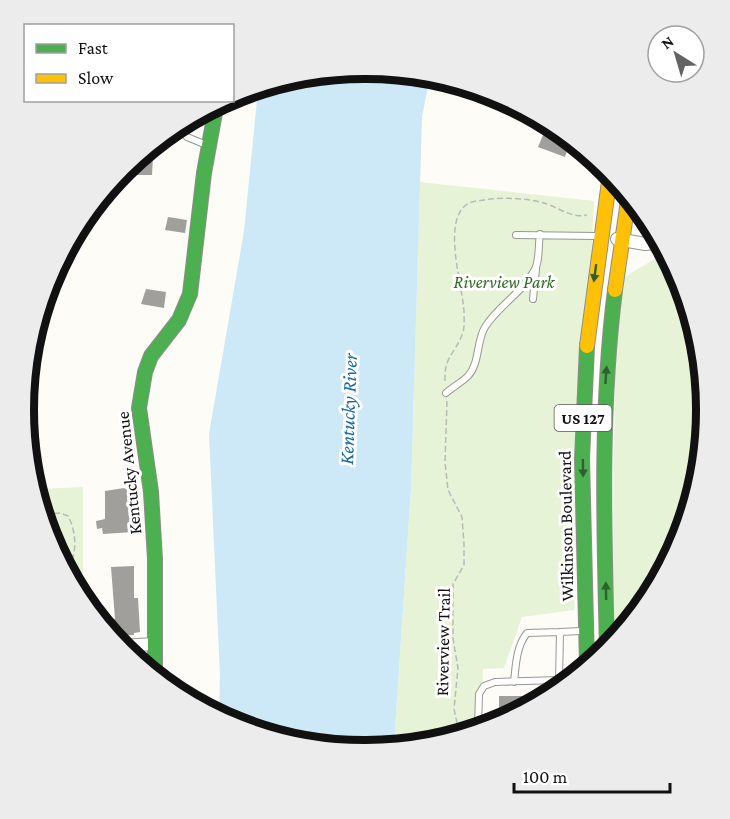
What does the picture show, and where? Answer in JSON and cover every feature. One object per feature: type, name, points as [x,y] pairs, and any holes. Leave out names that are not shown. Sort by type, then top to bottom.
[{"type":"main road","name":"Kentucky Avenue","points":[[155,664],[151,492],[139,408],[145,372],[151,356],[179,320],[190,294],[214,115]]},
{"type":"main road","name":"Wilkinson Boulevard","points":[[587,655],[584,393],[591,308],[608,186]]},
{"type":"main road","name":"US 127","points":[[607,631],[604,414],[608,353],[627,208]]},
{"type":"street","points":[[601,236],[651,243]]},
{"type":"street","points":[[133,645],[154,644]]},
{"type":"lane","points":[[184,133],[187,137],[209,146]]},
{"type":"lane","points":[[533,299],[540,234]]},
{"type":"lane","points":[[516,235],[601,236]]},
{"type":"lane","points":[[446,393],[469,375],[474,366],[484,329],[497,311],[536,269]]},
{"type":"lane","points":[[514,682],[520,645],[527,633],[607,631]]},
{"type":"lane","points":[[559,677],[560,632]]},
{"type":"lane","points":[[478,719],[480,690],[489,683],[553,681]]},
{"type":"path","name":"Riverview Trail","points":[[458,727],[454,709],[458,668],[453,639],[453,584],[464,566],[464,544],[462,517],[448,490],[445,462],[446,363],[464,333],[464,310],[455,241],[458,221],[464,206],[494,198],[547,204],[570,215],[590,214]]},
{"type":"path","points":[[51,514],[60,513],[68,516],[73,525],[74,554],[71,560]]},
{"type":"green space","name":"Riverview Park","points":[[420,182],[594,201],[574,610],[522,617],[504,668],[483,669],[481,718],[451,729],[394,738],[411,488]]},
{"type":"green space","points":[[658,257],[678,303],[684,324],[693,366],[696,410],[693,453],[678,516],[651,575],[627,611],[612,628],[616,282]]},
{"type":"green space","points":[[83,487],[83,582],[60,536],[45,489]]},
{"type":"water","name":"Kentucky River","points":[[343,80],[387,80],[428,85],[422,117],[411,488],[394,738],[343,739],[301,734],[279,729],[219,706],[220,676],[209,434],[244,231],[257,98],[301,85]]},
{"type":"building","points":[[544,132],[568,148],[565,157],[538,147]]},
{"type":"building","points":[[153,156],[152,175],[136,175],[136,171]]},
{"type":"building","points":[[168,217],[187,220],[185,233],[165,230]]},
{"type":"building","points":[[146,289],[166,292],[164,308],[141,304]]},
{"type":"building","points":[[124,488],[127,490],[129,518],[133,518],[133,532],[103,534],[102,528],[97,529],[96,521],[105,519],[105,491]]},
{"type":"building","points":[[134,566],[134,598],[138,598],[140,632],[134,635],[124,635],[110,619],[115,619],[111,567]]},
{"type":"building","points":[[499,696],[530,696],[511,706],[499,711]]},
{"type":"traffic: fast","points":[[155,665],[155,559],[151,492],[139,408],[145,372],[151,356],[179,320],[190,294],[204,173],[214,115]]},
{"type":"traffic: fast","points":[[607,634],[605,425],[615,290]]},
{"type":"traffic: fast","points":[[587,346],[582,459],[587,654]]},
{"type":"traffic: slow","points":[[587,346],[608,187]]},
{"type":"traffic: slow","points":[[615,290],[627,208]]}]
